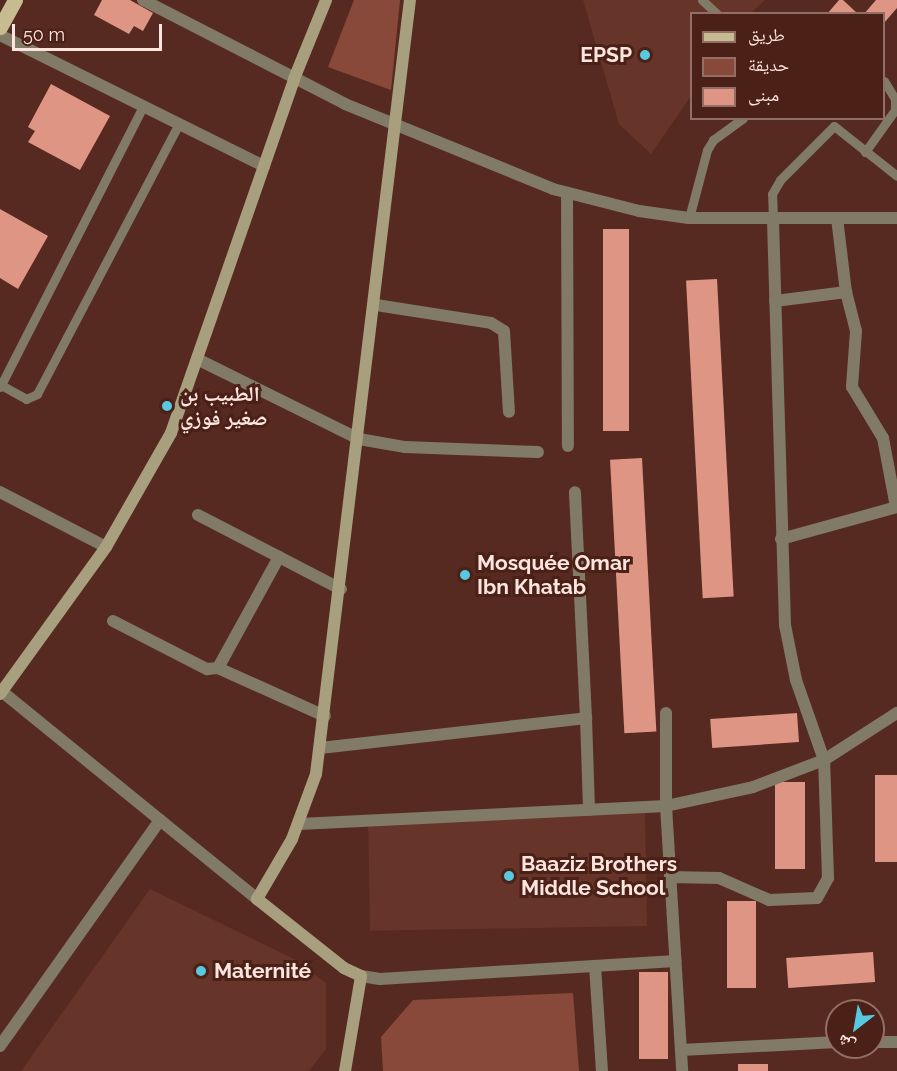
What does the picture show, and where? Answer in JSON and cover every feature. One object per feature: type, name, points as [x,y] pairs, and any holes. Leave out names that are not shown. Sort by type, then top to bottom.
[{"type":"main road","points":[[0,27],[15,0]]},
{"type":"main road","points":[[1,692],[106,547],[171,433],[294,79],[326,0]]},
{"type":"main road","points":[[345,1071],[361,976],[344,968],[257,899],[299,824],[316,774],[398,126],[410,0]]},
{"type":"street","points":[[143,0],[294,79],[493,168],[567,193],[639,211],[689,218],[897,218]]},
{"type":"street","points":[[0,35],[264,166]]},
{"type":"street","points":[[567,193],[568,446]]},
{"type":"street","points":[[781,539],[897,507],[883,438],[852,387],[856,331],[846,292],[837,218]]},
{"type":"street","points":[[670,877],[719,878],[769,900],[817,898],[828,878],[824,760],[796,680],[785,625],[773,219]]},
{"type":"street","points":[[775,301],[846,292]]},
{"type":"street","points":[[376,305],[491,323],[504,331],[509,412]]},
{"type":"street","points":[[197,359],[359,439],[405,447],[538,452]]},
{"type":"street","points":[[0,492],[106,547]]},
{"type":"street","points":[[575,492],[589,810]]},
{"type":"street","points":[[198,515],[341,589]]},
{"type":"street","points":[[218,668],[279,557]]},
{"type":"street","points":[[112,621],[207,669],[218,668],[325,716]]},
{"type":"street","points":[[1,692],[257,899]]},
{"type":"street","points":[[666,713],[666,806],[682,1071]]},
{"type":"street","points":[[299,824],[666,806],[753,787],[824,760],[897,713]]},
{"type":"street","points":[[320,748],[586,718]]},
{"type":"street","points":[[0,1046],[160,820]]},
{"type":"street","points":[[361,976],[380,979],[675,961]]},
{"type":"street","points":[[596,966],[602,1071]]},
{"type":"street","points":[[681,1050],[825,1043]]},
{"type":"lane","points":[[702,0],[715,12]]},
{"type":"lane","points":[[865,152],[895,110],[895,99],[885,83]]},
{"type":"lane","points":[[143,106],[1,386],[26,399],[38,394],[179,124]]},
{"type":"lane","points":[[689,218],[707,150],[713,140],[740,120]]},
{"type":"lane","points":[[773,219],[772,194],[780,180],[830,122],[897,176]]},
{"type":"shaded area","name":"EPSP","points":[[583,0],[765,0],[752,12],[690,12],[690,97],[651,154],[619,124]]},
{"type":"shaded area","name":"Baaziz Brothers Middle School","points":[[645,812],[647,926],[370,931],[368,817]]},
{"type":"shaded area","name":"Maternité","points":[[150,889],[294,959],[326,983],[326,1049],[309,1071],[21,1071]]},
{"type":"green space","points":[[354,0],[400,0],[391,90],[328,67]]},
{"type":"green space","points":[[573,993],[579,1071],[383,1071],[381,1037],[413,1000]]},
{"type":"building","points":[[102,0],[130,0],[153,13],[143,31],[134,26],[129,34],[94,15]]},
{"type":"building","points":[[839,0],[843,0],[856,12],[829,12]]},
{"type":"building","points":[[876,0],[897,0],[897,8],[885,22],[885,12],[866,12]]},
{"type":"building","points":[[51,84],[110,116],[80,170],[28,142],[35,131],[28,127]]},
{"type":"building","points":[[0,209],[48,236],[18,289],[0,278]]},
{"type":"building","points":[[603,229],[629,229],[629,431],[603,431]]},
{"type":"building","points":[[717,279],[734,597],[703,598],[686,281]]},
{"type":"building","points":[[642,458],[656,732],[624,733],[610,460]]},
{"type":"building","points":[[797,713],[799,742],[712,748],[710,719]]},
{"type":"building","points":[[875,775],[897,775],[897,862],[875,862]]},
{"type":"building","points":[[775,782],[805,782],[805,869],[775,869]]},
{"type":"building","points":[[727,901],[756,901],[756,988],[727,988]]},
{"type":"building","points":[[873,952],[875,982],[788,988],[786,958]]},
{"type":"building","points":[[639,972],[668,972],[668,1059],[639,1059]]},
{"type":"building","points":[[738,1064],[768,1064],[768,1071],[738,1071]]},
{"type":"place","name":"EPSP","points":[[645,55]]},
{"type":"place","name":"الطبيب بن صغير فوزي","points":[[167,406]]},
{"type":"place","name":"Mosquée Omar Ibn Khatab","points":[[465,575]]},
{"type":"place","name":"Baaziz Brothers Middle School","points":[[509,876]]},
{"type":"place","name":"Maternité","points":[[201,971]]}]
